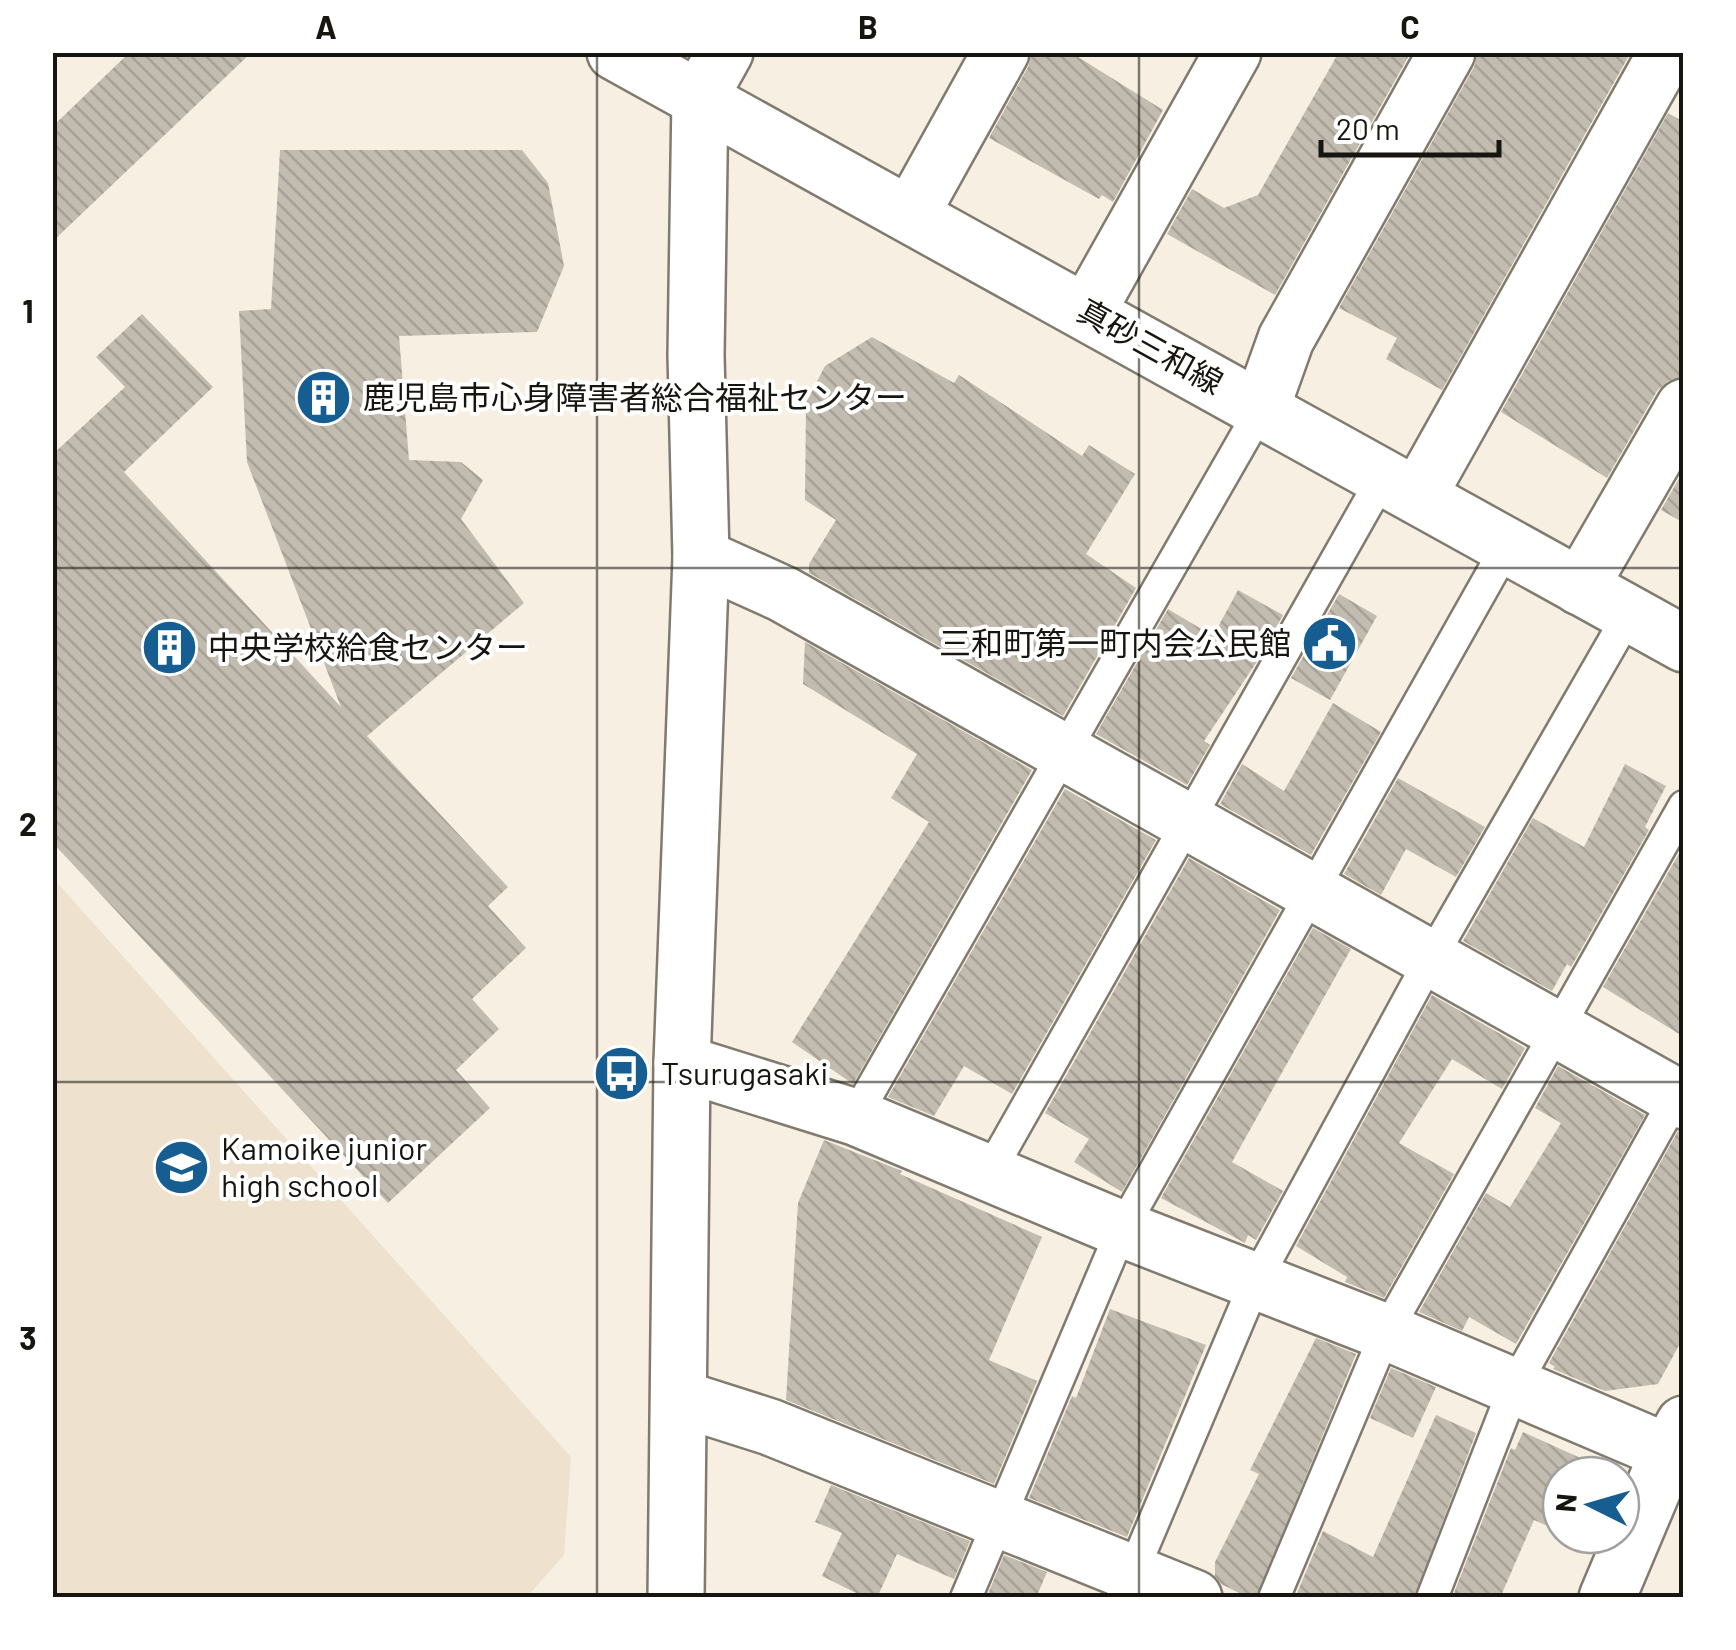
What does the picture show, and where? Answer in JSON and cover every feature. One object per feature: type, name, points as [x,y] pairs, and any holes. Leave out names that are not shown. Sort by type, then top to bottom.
[{"type":"street","name":"真砂三和線","points":[[615,52],[712,75],[911,214],[1684,644]]},
{"type":"street","points":[[911,214],[1001,52]]},
{"type":"street","points":[[1087,312],[1233,52]]},
{"type":"street","points":[[1261,409],[1286,339],[1447,52]]},
{"type":"street","points":[[1400,486],[1667,52]]},
{"type":"street","points":[[676,1598],[682,1062],[701,558],[696,354],[712,75]]},
{"type":"street","points":[[1580,587],[1684,407]]},
{"type":"street","points":[[701,558],[784,594],[1558,1030],[1681,1094]]},
{"type":"street","points":[[682,1062],[855,1117],[1514,1386],[1679,1445],[1608,1598]]},
{"type":"street","points":[[679,1398],[770,1426],[1000,1518],[1127,1584],[1194,1598]]},
{"type":"lane","points":[[855,1117],[1261,409]]},
{"type":"lane","points":[[989,1173],[1190,823],[1400,486]]},
{"type":"lane","points":[[966,1598],[1122,1229],[1506,546]]},
{"type":"lane","points":[[1127,1584],[1256,1280],[1431,958],[1629,614]]},
{"type":"lane","points":[[1274,1598],[1386,1332],[1684,806]]},
{"type":"lane","points":[[1432,1598],[1514,1386],[1681,1094]]},
{"type":"shaded area","name":"Kamoike junior high school","points":[[52,877],[571,1457],[564,1555],[527,1597],[53,1597]]},
{"type":"building","points":[[130,52],[252,52],[52,242],[52,127]]},
{"type":"building","points":[[1032,52],[1070,52],[1163,110],[1113,202],[1102,195],[1099,199],[989,138],[1028,67]]},
{"type":"building","points":[[1339,52],[1411,52],[1275,295],[1167,234],[1192,189],[1224,208],[1258,195]]},
{"type":"building","points":[[1478,52],[1631,52],[1442,390],[1386,359],[1397,338],[1339,308],[1474,67]]},
{"type":"building","points":[[1668,113],[1684,122],[1684,376],[1668,381],[1657,391],[1607,478],[1501,412]]},
{"type":"building","points":[[280,150],[522,150],[548,183],[564,266],[537,332],[399,336],[409,460],[461,462],[483,480],[461,519],[524,603],[367,736],[508,887],[488,906],[526,948],[472,999],[499,1029],[456,1070],[490,1108],[388,1203],[52,842],[52,455],[125,387],[96,357],[142,314],[213,387],[124,472],[341,707],[247,462],[239,311],[271,309]]},
{"type":"building","points":[[872,337],[954,383],[959,375],[1082,456],[1089,445],[1135,474],[1086,554],[1136,588],[1063,716],[809,573],[809,564],[836,520],[805,500],[806,403],[825,366]]},
{"type":"building","points":[[1684,470],[1684,523],[1661,510]]},
{"type":"building","points":[[1238,590],[1283,615],[1204,741],[1210,745],[1187,785],[1096,734],[1168,609],[1213,636]]},
{"type":"building","name":"三和町第一町内会公民館","points":[[1339,594],[1377,616],[1330,700],[1291,678]]},
{"type":"building","points":[[805,642],[1032,770],[853,1084],[792,1042],[929,822],[891,798],[917,754],[803,684]]},
{"type":"building","points":[[1333,703],[1381,732],[1311,855],[1220,804],[1242,764],[1284,791]]},
{"type":"building","points":[[1625,764],[1666,786],[1645,827],[1649,830],[1571,967],[1567,964],[1552,991],[1463,941],[1533,818],[1584,847]]},
{"type":"building","points":[[1398,778],[1485,827],[1456,877],[1406,849],[1381,895],[1344,874]]},
{"type":"building","points":[[1065,789],[1156,840],[1012,1094],[964,1066],[934,1116],[888,1097]]},
{"type":"building","points":[[1681,850],[1684,851],[1684,1037],[1603,987]]},
{"type":"building","points":[[1189,858],[1280,910],[1122,1192],[1074,1162],[1089,1139],[1045,1113]]},
{"type":"building","points":[[1313,928],[1351,949],[1232,1162],[1283,1191],[1256,1240],[1248,1235],[1245,1243],[1161,1198]]},
{"type":"building","points":[[1432,995],[1525,1048],[1502,1089],[1452,1059],[1399,1143],[1454,1174],[1384,1298],[1345,1282],[1347,1277],[1296,1246]]},
{"type":"building","points":[[1558,1066],[1645,1115],[1516,1344],[1469,1317],[1462,1331],[1419,1312],[1486,1193],[1510,1207],[1561,1123],[1535,1108]]},
{"type":"building","points":[[1678,1131],[1684,1132],[1684,1336],[1658,1384],[1605,1391],[1553,1369],[1549,1363]]},
{"type":"building","points":[[824,1140],[902,1171],[900,1174],[1042,1237],[989,1360],[1037,1381],[994,1484],[786,1400],[798,1203]]},
{"type":"building","points":[[1110,1309],[1206,1345],[1127,1537],[1029,1498],[1072,1396],[1076,1398]]},
{"type":"building","points":[[1316,1338],[1356,1354],[1256,1598],[1249,1598],[1221,1584],[1215,1576],[1215,1562],[1259,1474],[1250,1470]]},
{"type":"building","points":[[1391,1368],[1436,1387],[1413,1438],[1370,1418]]},
{"type":"building","points":[[1436,1415],[1476,1433],[1414,1598],[1295,1598],[1323,1531],[1373,1557]]},
{"type":"building","points":[[1523,1432],[1574,1455],[1541,1455],[1541,1523],[1534,1520],[1500,1598],[1452,1598],[1511,1448],[1515,1450]]},
{"type":"building","points":[[831,1485],[970,1541],[954,1579],[897,1554],[877,1598],[866,1598],[822,1576],[842,1533],[815,1522]]},
{"type":"building","points":[[1004,1555],[1047,1572],[1036,1598],[995,1598],[988,1594]]},
{"type":"place","name":"鹿児島市心身障害者総合福祉センター","points":[[324,398]]},
{"type":"place","name":"三和町第一町内会公民館","points":[[1330,644]]},
{"type":"place","name":"中央学校給食センター","points":[[169,648]]},
{"type":"place","name":"Tsurugasaki","points":[[622,1074]]},
{"type":"place","name":"Kamoike junior high school","points":[[182,1167]]}]
